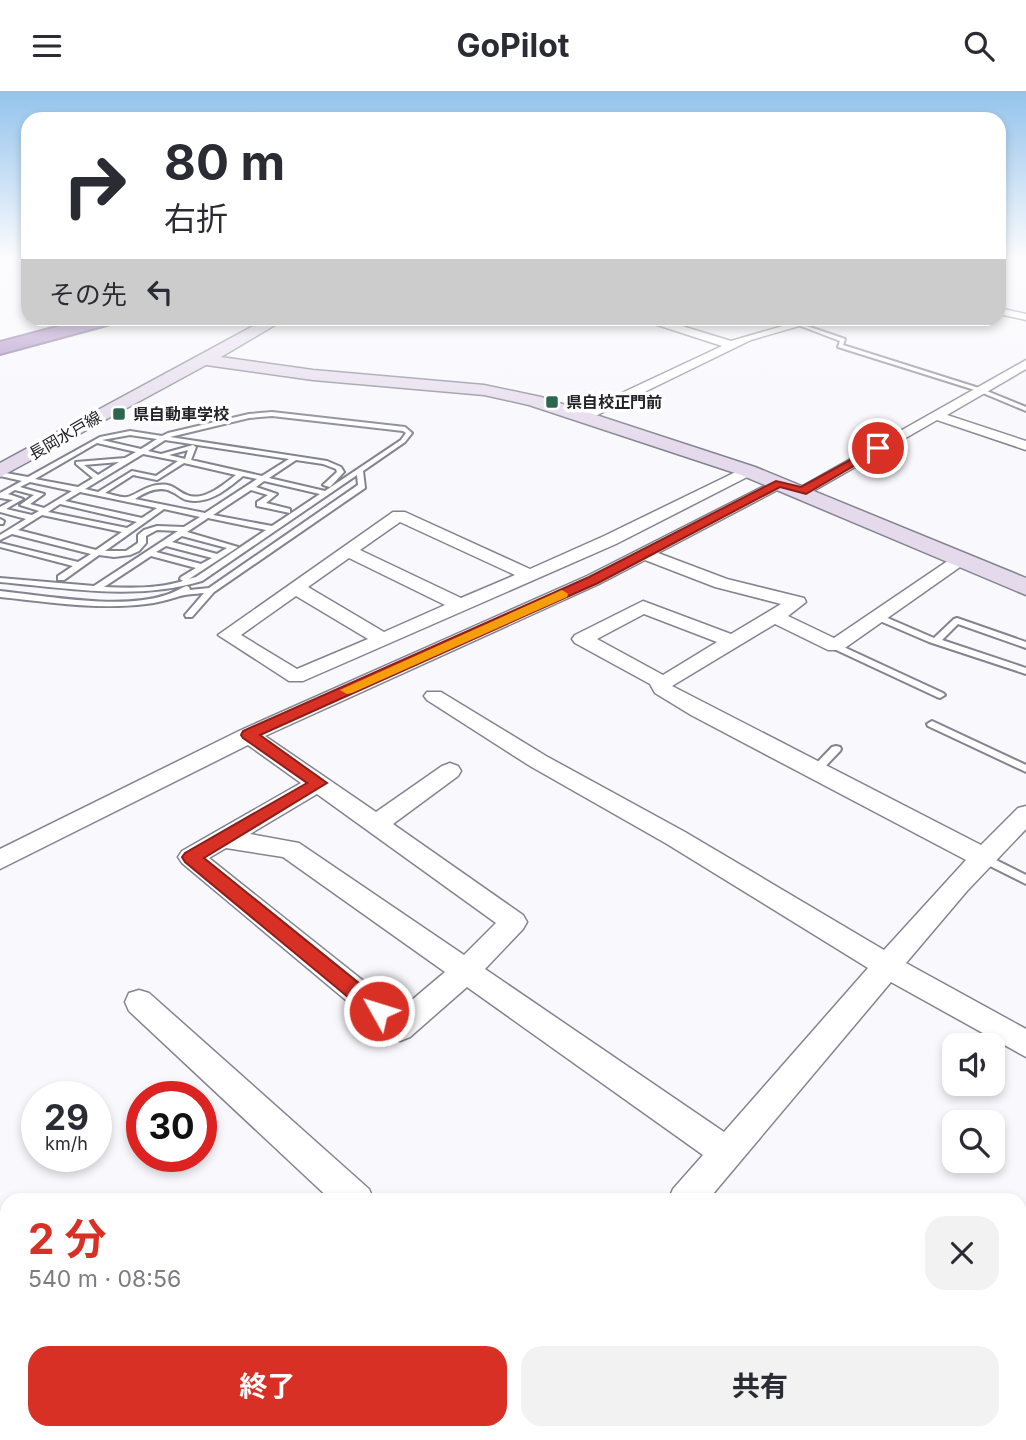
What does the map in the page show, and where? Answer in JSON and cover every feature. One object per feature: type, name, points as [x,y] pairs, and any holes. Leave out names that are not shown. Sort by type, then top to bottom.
[{"type":"highway","points":[[0,342],[59,326]]},
{"type":"highway","points":[[0,348],[81,326]]},
{"type":"street","name":"長岡水戸線","points":[[0,473],[264,326]]},
{"type":"street","points":[[671,326],[732,345]]},
{"type":"street","points":[[582,417],[747,338],[792,326]]},
{"type":"street","points":[[201,359],[313,375],[484,390],[534,401],[802,491],[1026,587]]},
{"type":"street","points":[[802,491],[1026,364]]},
{"type":"street","points":[[937,416],[1026,446]]},
{"type":"street","points":[[529,575],[399,515],[228,635],[296,677],[610,540],[748,471]]},
{"type":"street","points":[[0,860],[249,735],[593,580],[780,483]]},
{"type":"street","points":[[349,551],[460,605]]},
{"type":"street","points":[[645,554],[720,583],[797,602],[671,680],[660,681],[582,639],[643,607],[732,641]]},
{"type":"street","points":[[774,616],[835,646],[961,559]]},
{"type":"street","points":[[296,588],[382,639]]},
{"type":"street","points":[[660,681],[662,689],[814,772],[984,858]]},
{"type":"street","points":[[434,697],[538,761],[676,838],[887,966],[1024,1040]]},
{"type":"street","points":[[249,735],[319,783],[514,922],[467,970],[400,1028],[191,857],[319,783]]},
{"type":"street","points":[[376,824],[450,771]]},
{"type":"street","points":[[692,1193],[887,966],[1026,814]]},
{"type":"street","points":[[223,839],[290,849],[726,1151]]},
{"type":"street","points":[[139,1002],[348,1193]]},
{"type":"lane","points":[[805,326],[843,340],[840,345],[980,390],[1026,409]]},
{"type":"lane","points":[[0,538],[167,436],[249,416],[272,414],[405,429],[409,433],[403,441],[347,480],[288,511],[268,528],[188,577],[167,584],[0,573]]},
{"type":"lane","points":[[1,494],[93,440],[130,433],[340,460],[351,468],[347,480]]},
{"type":"lane","points":[[93,440],[321,492]]},
{"type":"lane","points":[[99,494],[132,473],[157,478],[185,461],[193,447],[160,456]]},
{"type":"lane","points":[[0,594],[138,604],[177,594],[321,492],[341,472],[339,468],[325,462],[298,456],[98,587]]},
{"type":"lane","points":[[97,478],[78,463],[127,460]]},
{"type":"lane","points":[[189,615],[211,590],[362,485],[360,471]]},
{"type":"lane","points":[[0,473],[268,528]]},
{"type":"lane","points":[[129,500],[143,491],[162,487],[171,488],[188,498],[208,497],[242,474]]},
{"type":"lane","points":[[1,494],[24,479]]},
{"type":"lane","points":[[14,488],[40,494],[23,505],[39,514]]},
{"type":"lane","points":[[250,488],[273,494],[260,504],[288,511]]},
{"type":"lane","points":[[1,494],[19,499],[1,510],[39,514],[128,531]]},
{"type":"lane","points":[[59,502],[144,520]]},
{"type":"lane","points":[[61,578],[163,507]]},
{"type":"lane","points":[[11,531],[114,554],[132,552],[142,543],[142,535],[163,527],[234,547]]},
{"type":"lane","points":[[166,543],[219,557]]},
{"type":"lane","points":[[0,545],[79,565]]},
{"type":"lane","points":[[149,554],[203,568]]},
{"type":"lane","points":[[0,580],[161,591],[199,579]]},
{"type":"lane","points":[[0,589],[128,599],[211,590]]},
{"type":"lane","points":[[876,616],[936,641],[1026,671]]},
{"type":"lane","points":[[936,641],[957,621],[1026,645]]},
{"type":"lane","points":[[835,646],[940,695]]},
{"type":"lane","points":[[932,724],[1026,769]]},
{"type":"lane","points":[[814,772],[836,749]]},
{"type":"lane","points":[[984,858],[1026,880]]},
{"type":"slow traffic","points":[[347,690],[562,594]]},
{"type":"place","name":"県自校正門前","points":[[552,402]]},
{"type":"place","name":"県自動車学校","points":[[119,414]]},
{"type":"route","points":[[379,1011],[191,857],[319,783],[249,735],[593,580],[780,483],[802,491],[878,448]]}]
